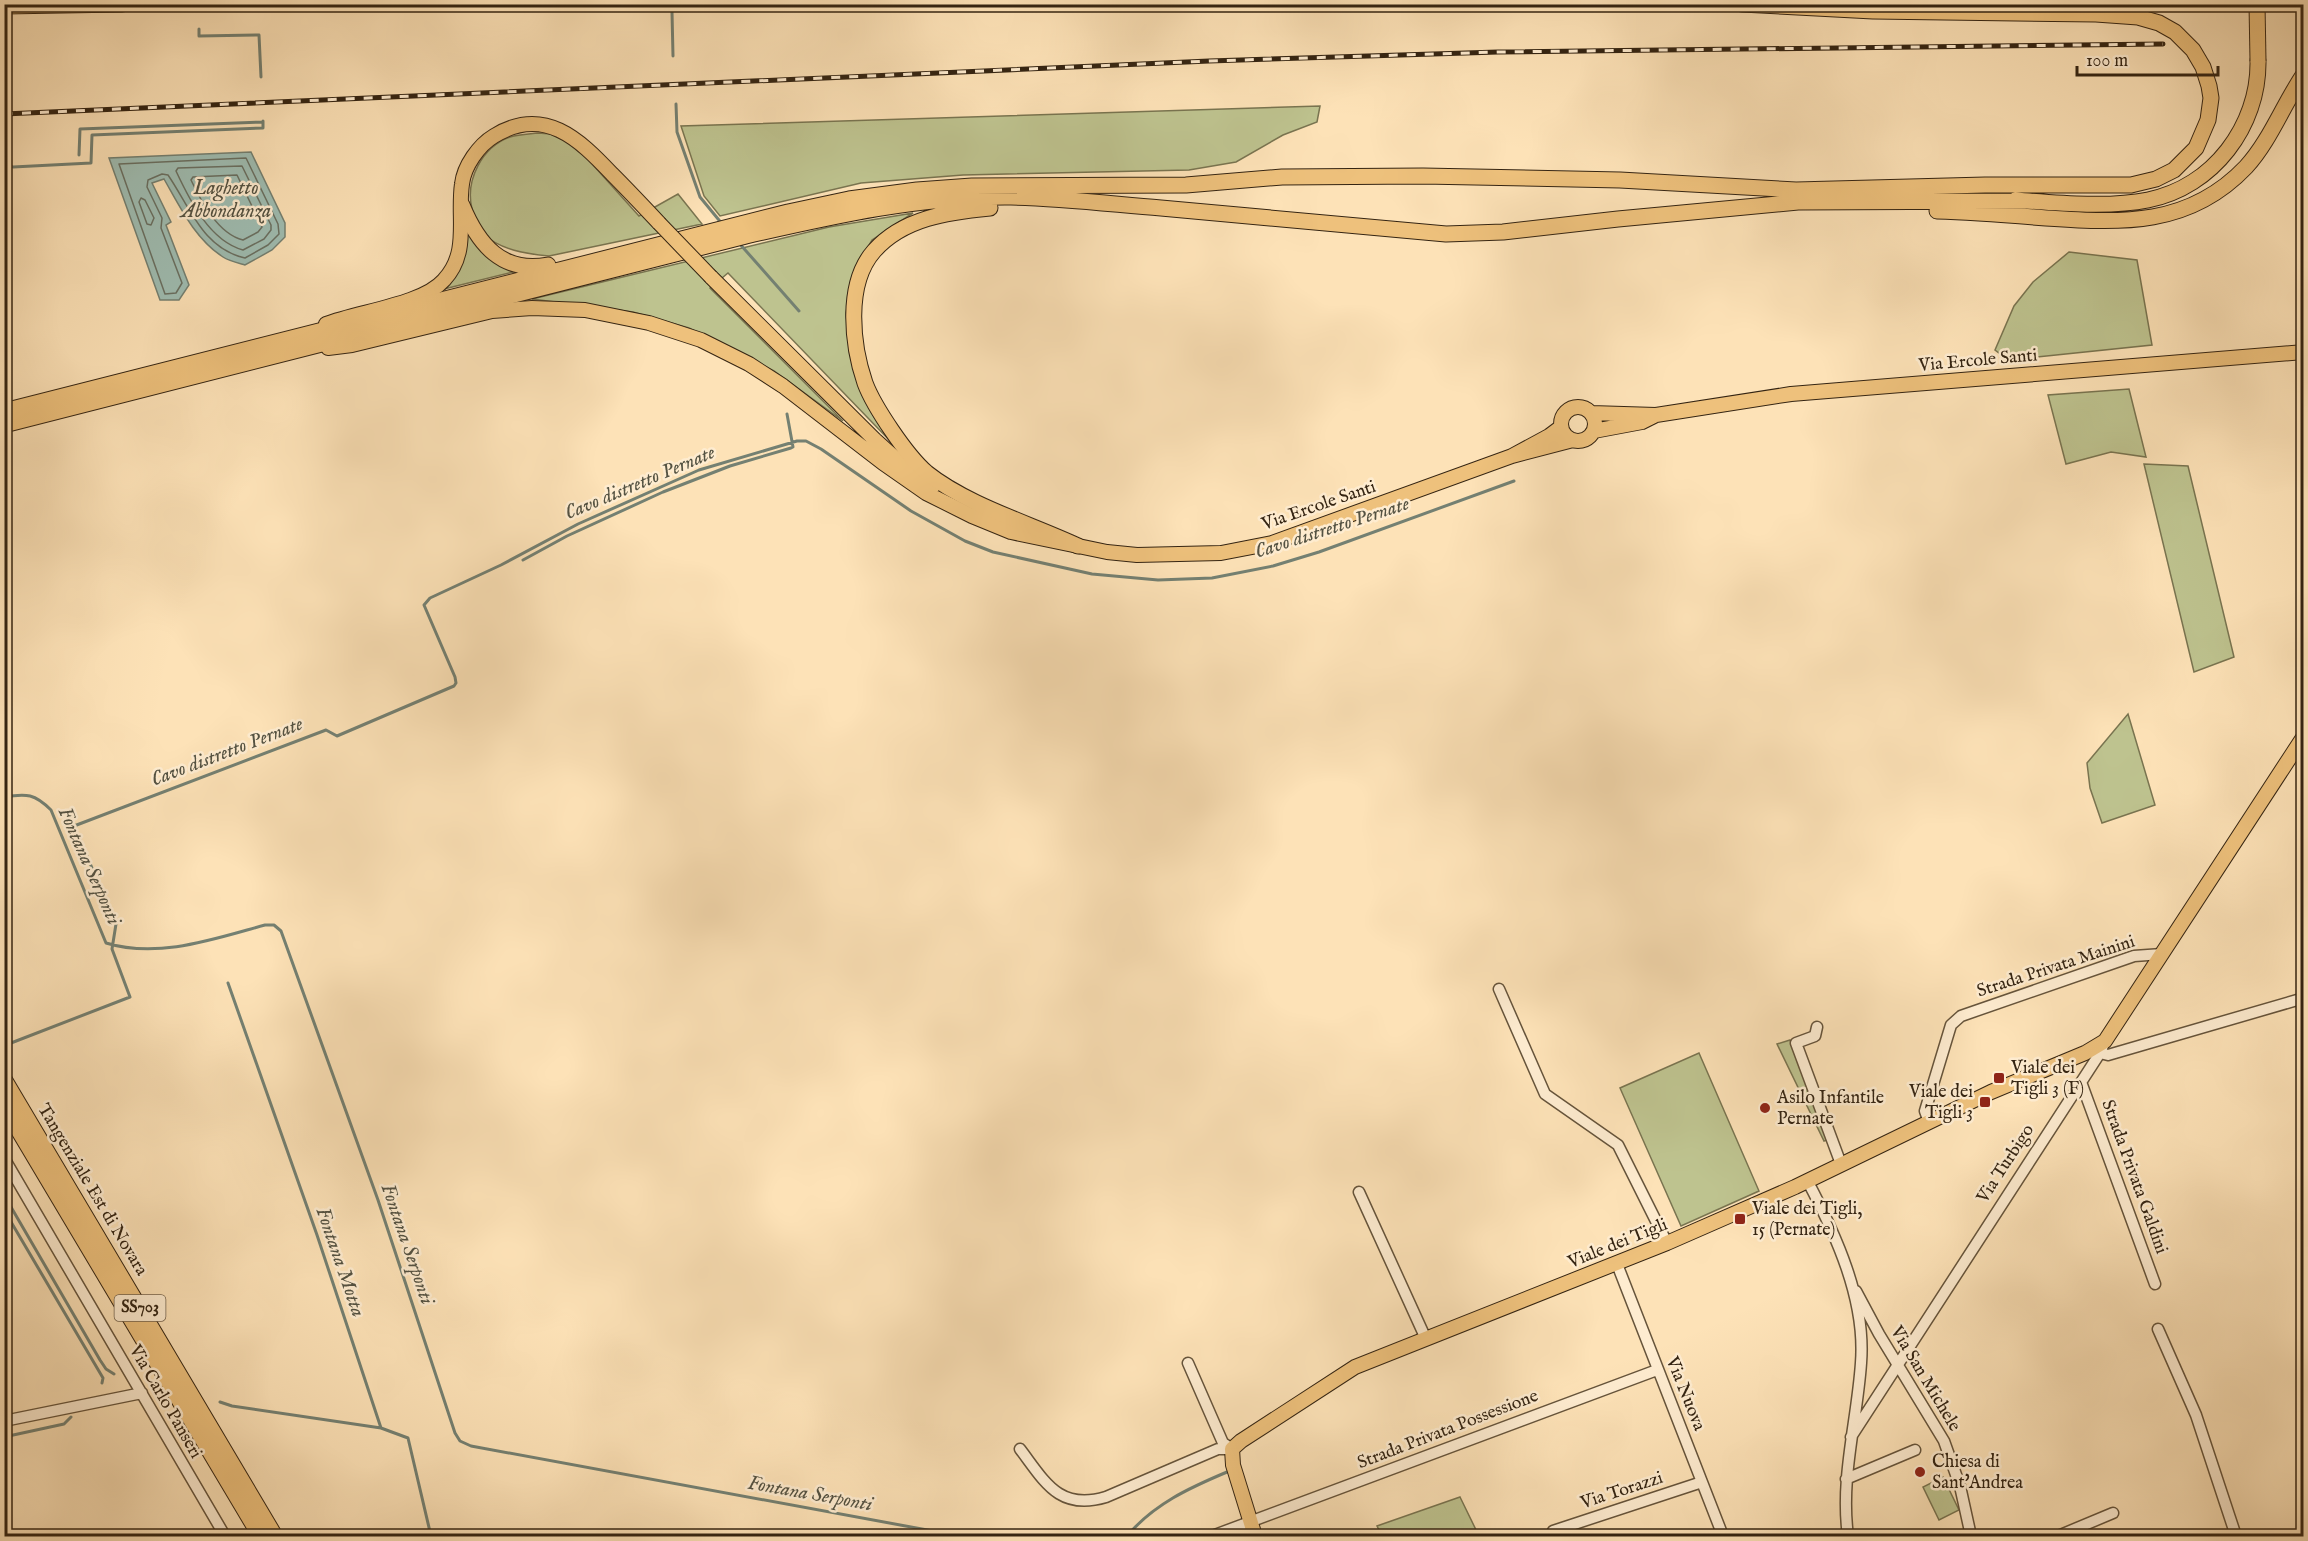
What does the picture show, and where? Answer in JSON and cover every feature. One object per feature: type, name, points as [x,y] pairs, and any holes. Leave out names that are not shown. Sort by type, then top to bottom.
[{"type":"highway","points":[[4,6],[122,4]]},
{"type":"highway","points":[[462,205],[483,244],[503,259],[525,267],[549,265],[610,249],[660,244],[889,207],[938,201],[1011,197],[1446,234],[1503,232],[1798,202],[1841,195],[1985,185],[2131,185],[2150,181],[2174,170],[2189,157],[2201,139],[2208,120],[2211,98],[2206,75],[2193,50],[2179,35],[2159,23],[2138,17],[2096,14],[1873,11],[1742,4]]},
{"type":"highway","points":[[4,424],[299,351],[849,199],[917,190],[972,186],[1186,185],[1282,177],[1423,176],[1620,180],[1841,195],[2130,203],[2165,195],[2186,186],[2213,167],[2241,131],[2254,99],[2258,76],[2258,4]]},
{"type":"highway","points":[[1841,195],[1899,209],[2090,221],[2135,221],[2162,216],[2182,210],[2206,198],[2248,165],[2304,74]]},
{"type":"highway","points":[[1078,546],[987,507],[927,472],[898,441],[866,385],[857,350],[854,320],[855,295],[864,268],[873,252],[906,227],[926,218],[951,212],[1088,202]]},
{"type":"highway","points":[[4,411],[660,244]]},
{"type":"highway","name":"Tangenziale Est di Novara","points":[[4,1079],[275,1536]]},
{"type":"highway","name":"Tangenziale Est di Novara","points":[[4,1106],[260,1536]]},
{"type":"main road","points":[[282,341],[344,316],[421,297],[436,288],[452,271],[460,253],[462,186],[466,170],[479,149],[489,139],[511,128],[543,125],[563,131],[581,142],[711,277],[895,458],[928,483],[988,517],[1078,546]]},
{"type":"main road","points":[[299,351],[352,345],[492,311],[532,308],[585,310],[649,323],[712,345],[756,368],[926,493],[1011,532],[1078,546]]},
{"type":"main road","name":"Via Ercole Santi","points":[[1591,413],[1656,415],[1791,394],[2304,352]]},
{"type":"main road","points":[[1580,407],[1591,413],[1595,422],[1594,430],[1583,440],[1573,440],[1565,435],[1561,427],[1562,417],[1571,408],[1580,407]]},
{"type":"main road","name":"Via Ercole Santi","points":[[1594,430],[1642,422],[1656,415]]},
{"type":"main road","name":"Via Ercole Santi","points":[[1512,456],[1561,427]]},
{"type":"main road","name":"Via Ercole Santi","points":[[1078,546],[1137,555],[1168,556],[1221,553],[1272,543],[1512,456],[1573,440]]},
{"type":"main road","name":"Via Turbigo","points":[[2103,1047],[2304,736]]},
{"type":"main road","name":"Viale dei Tigli","points":[[1232,1449],[1355,1367],[1667,1243],[1842,1164],[2023,1078],[2103,1047]]},
{"type":"main road","points":[[1232,1449],[1233,1465],[1255,1536]]},
{"type":"street","name":"Strada Privata Mainini","points":[[1929,1122],[1926,1111],[1951,1025],[1961,1016],[2134,956],[2162,954]]},
{"type":"street","points":[[1499,989],[1545,1094],[1618,1145],[1667,1243]]},
{"type":"street","points":[[2103,1047],[2109,1055],[2304,998]]},
{"type":"street","points":[[1816,1027],[1815,1036],[1796,1043],[1842,1164]]},
{"type":"street","name":"Via Turbigo","points":[[1848,1536],[1845,1516],[1846,1479],[1851,1437],[2103,1047]]},
{"type":"street","name":"Strada Privata Galdini","points":[[2081,1082],[2155,1284]]},
{"type":"street","name":"Via Carlo Panseri","points":[[4,1158],[225,1536]]},
{"type":"street","points":[[1807,1180],[1849,1277],[1861,1331],[1862,1363],[1851,1437]]},
{"type":"street","points":[[1359,1192],[1426,1339]]},
{"type":"street","name":"Via Nuova","points":[[1617,1264],[1722,1536]]},
{"type":"street","name":"Via San Michele","points":[[1849,1277],[1872,1322],[1944,1441],[1960,1486],[1971,1536]]},
{"type":"street","points":[[1861,1331],[1872,1322]]},
{"type":"street","points":[[2158,1329],[2196,1415],[2236,1536]]},
{"type":"street","points":[[1188,1363],[1223,1443],[1232,1449]]},
{"type":"street","name":"Strada Privata Possessione","points":[[1212,1536],[1657,1370]]},
{"type":"street","points":[[4,1421],[142,1393]]},
{"type":"street","points":[[1020,1449],[1049,1487],[1072,1501],[1091,1502],[1218,1449],[1232,1449]]},
{"type":"street","points":[[1846,1479],[1914,1450]]},
{"type":"street","name":"Via Torazzi","points":[[1553,1531],[1702,1482]]},
{"type":"street","points":[[2032,1536],[2058,1536],[2113,1513]]},
{"type":"green space","points":[[1320,106],[1317,122],[1283,135],[1236,162],[1189,170],[963,175],[861,183],[720,216],[704,196],[681,126]]},
{"type":"green space","points":[[551,134],[576,146],[639,216],[678,194],[702,224],[549,256],[523,252],[498,244],[483,234],[476,223],[470,198],[474,176],[491,148],[513,136]]},
{"type":"green space","points":[[913,213],[872,240],[854,271],[846,313],[851,357],[895,446],[728,273],[710,288],[843,421],[774,371],[689,328],[633,312],[532,299],[829,227]]},
{"type":"green space","points":[[468,233],[490,256],[517,271],[444,289],[460,262]]},
{"type":"green space","points":[[2069,252],[2137,260],[2152,345],[2008,360],[1995,350],[2014,306],[2033,282]]},
{"type":"green space","points":[[2129,389],[2146,457],[2111,452],[2066,464],[2048,395]]},
{"type":"green space","points":[[2144,464],[2188,466],[2234,657],[2194,672]]},
{"type":"green space","points":[[2128,714],[2155,805],[2102,823],[2090,788],[2087,763]]},
{"type":"green space","points":[[1790,1040],[1827,1140],[1824,1141],[1777,1044]]},
{"type":"green space","points":[[1699,1053],[1759,1191],[1681,1226],[1620,1088]]},
{"type":"green space","points":[[1943,1477],[1959,1510],[1939,1520],[1923,1487]]},
{"type":"green space","points":[[1460,1497],[1479,1536],[1382,1536],[1377,1526]]},
{"type":"water","name":"Laghetto Abbondanza","points":[[251,152],[285,223],[285,237],[272,250],[245,265],[228,260],[213,250],[196,232],[164,179],[152,183],[171,222],[166,225],[189,285],[179,300],[160,300],[109,158]]},
{"type":"waterway","name":"Cavo distretto Pernate","points":[[672,12],[673,56]]},
{"type":"waterway","name":"Cavo distretto Pernate","points":[[199,29],[199,36],[259,35],[261,77]]},
{"type":"waterway","name":"Cavo distretto Pernate","points":[[676,104],[677,132],[700,197],[723,225]]},
{"type":"waterway","points":[[4,163],[13,167],[91,163],[92,135],[263,128],[263,121]]},
{"type":"waterway","name":"Cavo distretto Pernate","points":[[79,155],[80,129],[262,122]]},
{"type":"waterway","name":"Cavo distretto Pernate","points":[[739,243],[799,311]]},
{"type":"waterway","name":"Cavo distretto Pernate","points":[[523,560],[567,536],[663,492],[730,466],[793,447],[787,414]]},
{"type":"waterway","name":"Cavo distretto Pernate","points":[[11,1043],[130,997],[112,949],[116,924],[74,826],[326,730],[337,736],[454,686],[455,677],[424,605],[430,598],[501,565],[578,524],[699,470],[797,441],[806,441],[911,511],[965,541],[993,552],[1092,574],[1158,580],[1212,578],[1273,566],[1319,552],[1514,481]]},
{"type":"waterway","name":"Fontana Serponti","points":[[4,797],[30,796],[51,810],[106,943],[146,949],[166,948],[206,941],[265,925],[274,925],[281,931],[378,1200],[455,1433],[460,1441],[471,1446],[960,1536]]},
{"type":"waterway","name":"Fontana Motta","points":[[228,983],[317,1235],[381,1428],[408,1438],[431,1536]]},
{"type":"waterway","name":"Fontana Serponti","points":[[4,1195],[100,1360],[106,1369],[114,1374]]},
{"type":"waterway","name":"Cavo distretto Pernate","points":[[4,1210],[103,1378],[102,1383]]},
{"type":"waterway","name":"Fontana Serponti","points":[[220,1402],[232,1406],[381,1428]]},
{"type":"waterway","name":"Cavo distretto Pernate","points":[[4,1437],[64,1424],[71,1417]]},
{"type":"waterway","name":"Fontana Serponti","points":[[1127,1536],[1160,1506],[1227,1472]]},
{"type":"railway","points":[[4,114],[1209,61],[1498,52],[2163,44]]},
{"type":"place","name":"Viale dei Tigli 3 (F)","points":[[1999,1078]]},
{"type":"place","name":"Viale dei Tigli 3","points":[[1985,1102]]},
{"type":"place","name":"Asilo Infantile Pernate","points":[[1765,1108]]},
{"type":"place","name":"Viale dei Tigli, 15 (Pernate)","points":[[1740,1219]]},
{"type":"place","name":"Chiesa di Sant'Andrea","points":[[1920,1472]]}]
